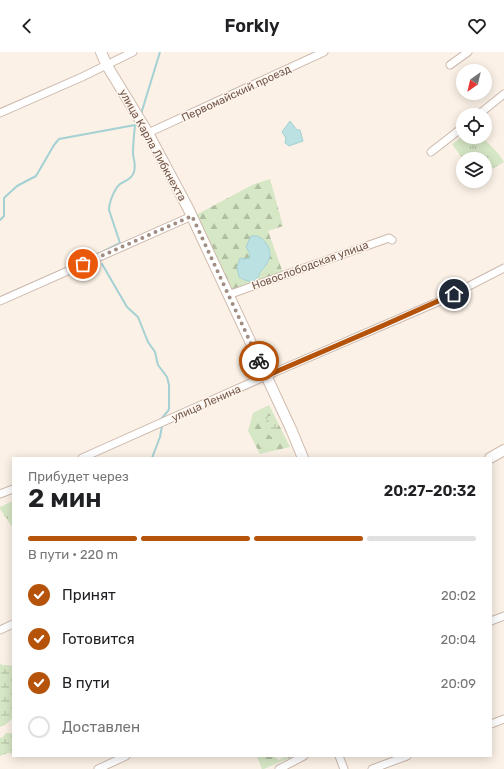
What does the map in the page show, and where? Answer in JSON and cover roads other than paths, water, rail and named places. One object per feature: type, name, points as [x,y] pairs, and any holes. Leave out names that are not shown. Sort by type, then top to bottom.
[{"type":"street","name":"улица Карла Либкнехта","points":[[101,52],[106,64],[148,133],[192,216],[303,457]]},
{"type":"street","points":[[0,113],[82,77],[133,52]]},
{"type":"street","name":"Первомайский проезд","points":[[148,133],[324,52]]},
{"type":"street","points":[[450,66],[468,52]]},
{"type":"street","points":[[487,108],[504,94]]},
{"type":"street","points":[[431,152],[456,132]]},
{"type":"street","points":[[0,301],[192,216]]},
{"type":"street","name":"Новослободская улица","points":[[228,295],[389,238],[392,240]]},
{"type":"street","name":"улица Ленина","points":[[84,457],[440,301],[504,268]]},
{"type":"street","points":[[492,457],[504,450]]},
{"type":"street","points":[[0,494],[12,489]]},
{"type":"street","points":[[492,621],[504,616]]},
{"type":"street","points":[[0,630],[12,624]]},
{"type":"street","points":[[492,724],[504,719]]},
{"type":"street","points":[[98,769],[124,757]]},
{"type":"street","points":[[279,769],[302,757]]},
{"type":"street","points":[[339,757],[344,769]]},
{"type":"street","points":[[372,769],[403,757]]},
{"type":"water","points":[[290,121],[297,130],[300,130],[303,141],[289,146],[285,143],[286,138],[282,132]]},
{"type":"water","points":[[251,236],[260,237],[268,247],[270,253],[268,262],[254,281],[244,280],[239,277],[237,267],[240,258],[250,258],[246,247]]},
{"type":"waterway","points":[[141,114],[160,52]]},
{"type":"waterway","points":[[0,220],[4,216],[4,198],[17,186],[36,176],[59,139],[135,125],[133,150],[135,165],[134,172],[130,178],[118,186],[112,196],[109,207],[120,243],[98,254]]},
{"type":"waterway","points":[[102,264],[127,307],[138,317],[148,342],[155,352],[158,365],[167,377],[169,385],[169,409],[162,418]]},
{"type":"waterway","points":[[152,457],[160,437],[162,426]]}]
